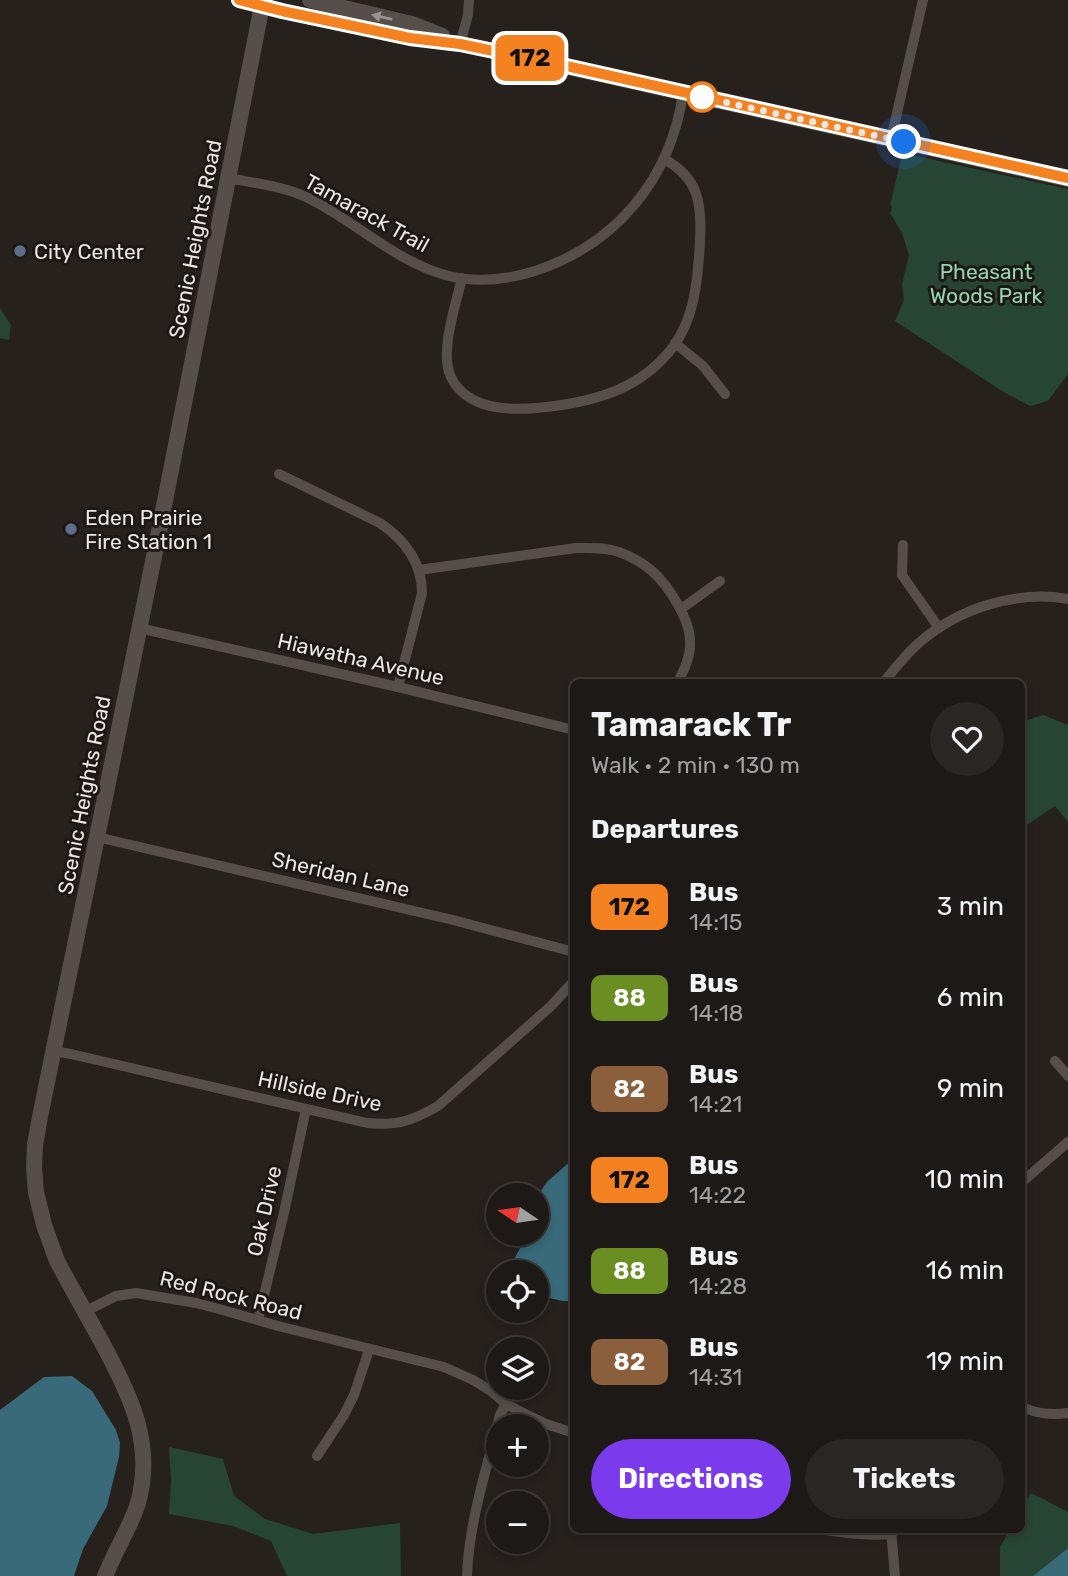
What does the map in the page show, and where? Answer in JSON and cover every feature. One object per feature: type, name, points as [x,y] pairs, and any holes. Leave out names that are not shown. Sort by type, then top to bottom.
[{"type":"street","points":[[239,0],[263,3],[410,38],[460,44],[1068,178]]},
{"type":"street","points":[[310,0],[412,24],[460,44]]},
{"type":"street","points":[[460,44],[469,0]]},
{"type":"street","points":[[891,139],[923,0]]},
{"type":"street","name":"Scenic Heights Road","points":[[105,1576],[139,1502],[144,1455],[142,1436],[126,1389],[52,1250],[36,1192],[36,1145],[52,1051],[263,3]]},
{"type":"street","name":"Tamarack Trail","points":[[228,178],[303,195],[402,256],[446,275],[495,280],[519,276],[574,255],[600,239],[622,219],[642,196],[664,159],[676,129],[683,93]]},
{"type":"street","points":[[462,278],[446,361],[450,376],[458,388],[470,398],[484,404],[510,408],[536,407],[581,402],[606,396],[630,385],[650,371],[675,343],[690,313],[695,294],[700,205],[686,176],[664,159]]},
{"type":"street","points":[[675,343],[703,366],[725,394]]},
{"type":"street","points":[[279,474],[380,523],[395,533],[408,547],[422,581],[420,604],[398,687]]},
{"type":"street","points":[[903,545],[902,575],[939,628]]},
{"type":"street","points":[[419,570],[576,548],[617,551],[653,572],[681,609],[691,640],[689,655],[679,679]]},
{"type":"street","points":[[681,609],[720,581]]},
{"type":"street","points":[[886,679],[921,641],[972,610],[1029,596],[1068,599]]},
{"type":"street","name":"Hiawatha Avenue","points":[[139,628],[570,729]]},
{"type":"street","name":"Sheridan Lane","points":[[97,837],[439,916],[570,951]]},
{"type":"street","name":"Hillside Drive","points":[[52,1051],[384,1125],[409,1121],[438,1106],[551,1006],[570,985]]},
{"type":"street","points":[[1055,1061],[1068,1076]]},
{"type":"street","name":"Oak Drive","points":[[258,1320],[306,1109]]},
{"type":"street","points":[[1025,1179],[1068,1142]]},
{"type":"street","name":"Red Rock Road","points":[[86,1311],[116,1296],[136,1293],[196,1303],[369,1350],[444,1367],[473,1380],[506,1404],[546,1424],[570,1432]]},
{"type":"street","points":[[317,1456],[354,1395],[369,1350]]},
{"type":"street","points":[[467,1576],[474,1519],[500,1415],[506,1404]]},
{"type":"street","points":[[1025,1408],[1048,1415],[1068,1413]]},
{"type":"street","points":[[844,1533],[887,1533]]},
{"type":"street","points":[[891,1533],[895,1576]]},
{"type":"green space","name":"Pheasant Woods Park","points":[[907,154],[1068,189],[1068,374],[1048,401],[1030,406],[1002,391],[895,321],[904,300],[902,285],[909,255],[902,233],[890,213],[890,205],[901,159],[905,159]]},
{"type":"green space","points":[[0,308],[11,325],[9,340],[0,338]]},
{"type":"green space","points":[[1043,715],[1068,725],[1068,822],[1055,806],[1025,826],[1025,721]]},
{"type":"green space","points":[[169,1447],[223,1459],[234,1496],[265,1519],[313,1534],[400,1523],[401,1576],[287,1576],[271,1541],[233,1526],[169,1514]]},
{"type":"green space","points":[[1031,1493],[1068,1512],[1068,1548],[1033,1576],[1000,1576],[1000,1547],[1008,1533],[1025,1533],[1025,1503]]},
{"type":"water","points":[[570,1162],[570,1301],[549,1298],[549,1260],[514,1260],[521,1246],[550,1246],[550,1183],[546,1183]]},
{"type":"water","points":[[72,1376],[92,1391],[116,1430],[120,1443],[107,1506],[83,1549],[74,1576],[0,1576],[0,1410],[44,1377]]},
{"type":"water","points":[[1068,1548],[1068,1576],[1033,1576]]},
{"type":"bus line","name":"172","points":[[239,0],[410,38],[460,44],[562,65],[1068,178]]},
{"type":"place","name":"City Center","points":[[20,251]]},
{"type":"place","name":"Eden Prairie Fire Station 1","points":[[71,529]]},
{"type":"route","points":[[702,97],[904,142]]}]
